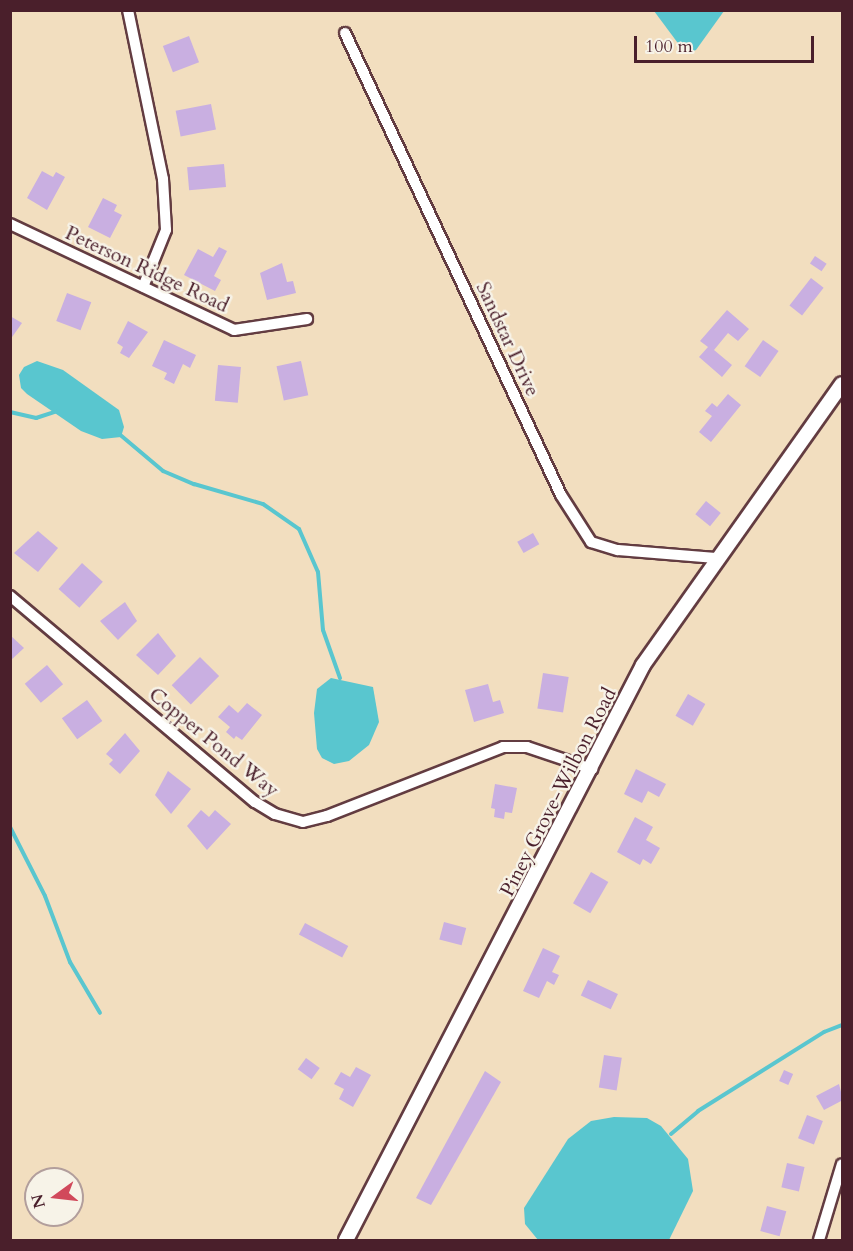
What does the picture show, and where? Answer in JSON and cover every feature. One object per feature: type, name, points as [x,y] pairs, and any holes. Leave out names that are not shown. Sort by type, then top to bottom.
[{"type":"street","points":[[128,10],[163,179],[166,230],[143,287]]},
{"type":"street","name":"Sandstar Drive","points":[[345,33],[561,495],[591,542],[618,550],[716,558]]},
{"type":"street","name":"Peterson Ridge Road","points":[[10,224],[234,330],[307,319]]},
{"type":"street","name":"Piney Grove-Wilbon Road","points":[[346,1240],[592,769],[643,666],[716,558],[843,384]]},
{"type":"street","name":"Copper Pond Way","points":[[10,596],[255,802],[275,814],[303,822],[327,816],[503,747],[527,747],[592,769]]},
{"type":"street","points":[[819,1240],[843,1164]]},
{"type":"water","points":[[654,11],[724,11],[696,50],[686,54]]},
{"type":"water","points":[[37,361],[63,370],[119,410],[124,427],[121,437],[102,439],[81,431],[27,394],[21,388],[19,375],[24,367]]},
{"type":"water","points":[[331,678],[373,687],[379,722],[369,745],[349,761],[334,764],[322,758],[317,749],[314,713],[317,689]]},
{"type":"water","points":[[614,1117],[647,1118],[661,1126],[688,1159],[693,1191],[669,1240],[538,1240],[525,1224],[524,1208],[568,1139],[591,1121]]},
{"type":"building","points":[[189,36],[199,62],[173,72],[163,46]]},
{"type":"building","points":[[211,104],[216,130],[181,136],[176,111]]},
{"type":"building","points":[[224,164],[226,187],[189,190],[187,167]]},
{"type":"building","points":[[42,171],[53,177],[56,172],[65,177],[47,210],[27,198]]},
{"type":"building","points":[[103,198],[117,205],[114,211],[122,215],[110,238],[88,227]]},
{"type":"building","points":[[219,247],[227,251],[214,276],[221,280],[215,291],[184,275],[198,249],[213,257]]},
{"type":"building","points":[[815,256],[827,264],[822,271],[810,263]]},
{"type":"building","points":[[282,263],[287,282],[293,281],[296,293],[267,300],[260,273]]},
{"type":"building","points":[[811,278],[824,288],[802,315],[789,306]]},
{"type":"building","points":[[67,293],[91,302],[81,330],[56,321]]},
{"type":"building","points":[[727,310],[749,329],[738,341],[728,333],[714,350],[732,365],[722,377],[699,357],[708,347],[700,341]]},
{"type":"building","points":[[10,316],[22,323],[10,340]]},
{"type":"building","points":[[128,321],[148,332],[129,358],[120,353],[123,347],[117,343]]},
{"type":"building","points":[[164,340],[196,355],[190,368],[183,364],[174,384],[164,379],[167,373],[152,366]]},
{"type":"building","points":[[763,340],[779,351],[760,377],[745,366]]},
{"type":"building","points":[[301,361],[308,395],[284,400],[277,366]]},
{"type":"building","points":[[218,365],[241,367],[238,403],[215,401]]},
{"type":"building","points":[[728,394],[741,405],[711,442],[699,432],[712,416],[705,411],[712,403],[717,407]]},
{"type":"building","points":[[706,501],[721,513],[710,526],[695,514]]},
{"type":"building","points":[[38,531],[58,548],[38,572],[14,553]]},
{"type":"building","points":[[533,533],[539,544],[524,553],[517,542]]},
{"type":"building","points":[[82,563],[103,582],[79,608],[59,589]]},
{"type":"building","points":[[125,602],[137,621],[118,640],[100,621]]},
{"type":"building","points":[[158,633],[176,656],[158,675],[136,655]]},
{"type":"building","points":[[10,635],[24,648],[10,661]]},
{"type":"building","points":[[200,657],[219,676],[191,704],[172,685]]},
{"type":"building","points":[[47,665],[63,684],[41,703],[25,684]]},
{"type":"building","points":[[543,673],[569,677],[563,713],[537,709]]},
{"type":"building","points":[[488,684],[493,702],[500,700],[504,713],[474,722],[465,690]]},
{"type":"building","points":[[688,694],[705,704],[693,726],[676,716]]},
{"type":"building","points":[[87,700],[102,721],[77,739],[62,718]]},
{"type":"building","points":[[247,703],[262,715],[242,740],[236,736],[234,739],[226,732],[230,727],[218,717],[229,705],[238,713]]},
{"type":"building","points":[[125,733],[140,751],[120,774],[109,764],[113,760],[106,754]]},
{"type":"building","points":[[636,769],[666,784],[659,797],[648,791],[642,803],[624,794]]},
{"type":"building","points":[[168,771],[191,789],[171,814],[155,795]]},
{"type":"building","points":[[495,784],[517,788],[512,813],[505,812],[504,819],[494,817],[495,809],[491,808]]},
{"type":"building","points":[[201,810],[209,817],[215,810],[231,824],[207,850],[187,826]]},
{"type":"building","points":[[635,817],[653,827],[646,840],[660,848],[651,864],[643,859],[640,865],[617,852]]},
{"type":"building","points":[[591,872],[608,882],[590,913],[573,903]]},
{"type":"building","points":[[444,922],[466,928],[462,945],[439,939]]},
{"type":"building","points":[[305,923],[348,946],[342,957],[299,934]]},
{"type":"building","points":[[543,948],[560,956],[552,972],[559,975],[554,985],[547,981],[539,998],[523,991]]},
{"type":"building","points":[[588,980],[618,994],[611,1009],[581,995]]},
{"type":"building","points":[[604,1055],[622,1058],[617,1090],[599,1088]]},
{"type":"building","points":[[306,1058],[320,1068],[312,1079],[298,1069]]},
{"type":"building","points":[[356,1067],[371,1075],[353,1107],[339,1099],[344,1089],[334,1084],[341,1072],[350,1077]]},
{"type":"building","points":[[784,1070],[793,1074],[788,1085],[779,1081]]},
{"type":"building","points":[[485,1071],[501,1082],[431,1205],[416,1198]]},
{"type":"building","points":[[839,1084],[843,1100],[824,1110],[816,1096]]},
{"type":"building","points":[[807,1115],[823,1121],[814,1144],[798,1138]]},
{"type":"building","points":[[787,1163],[805,1167],[799,1191],[781,1187]]},
{"type":"building","points":[[767,1206],[786,1211],[780,1236],[760,1231]]},
{"type":"waterway","points":[[10,412],[36,418],[58,411]]},
{"type":"waterway","points":[[118,433],[163,471],[194,484],[263,504],[299,529],[318,572],[323,630],[340,678]]},
{"type":"waterway","points":[[10,827],[45,896],[70,962],[100,1013]]},
{"type":"waterway","points":[[671,1134],[698,1111],[824,1032],[842,1025]]}]
